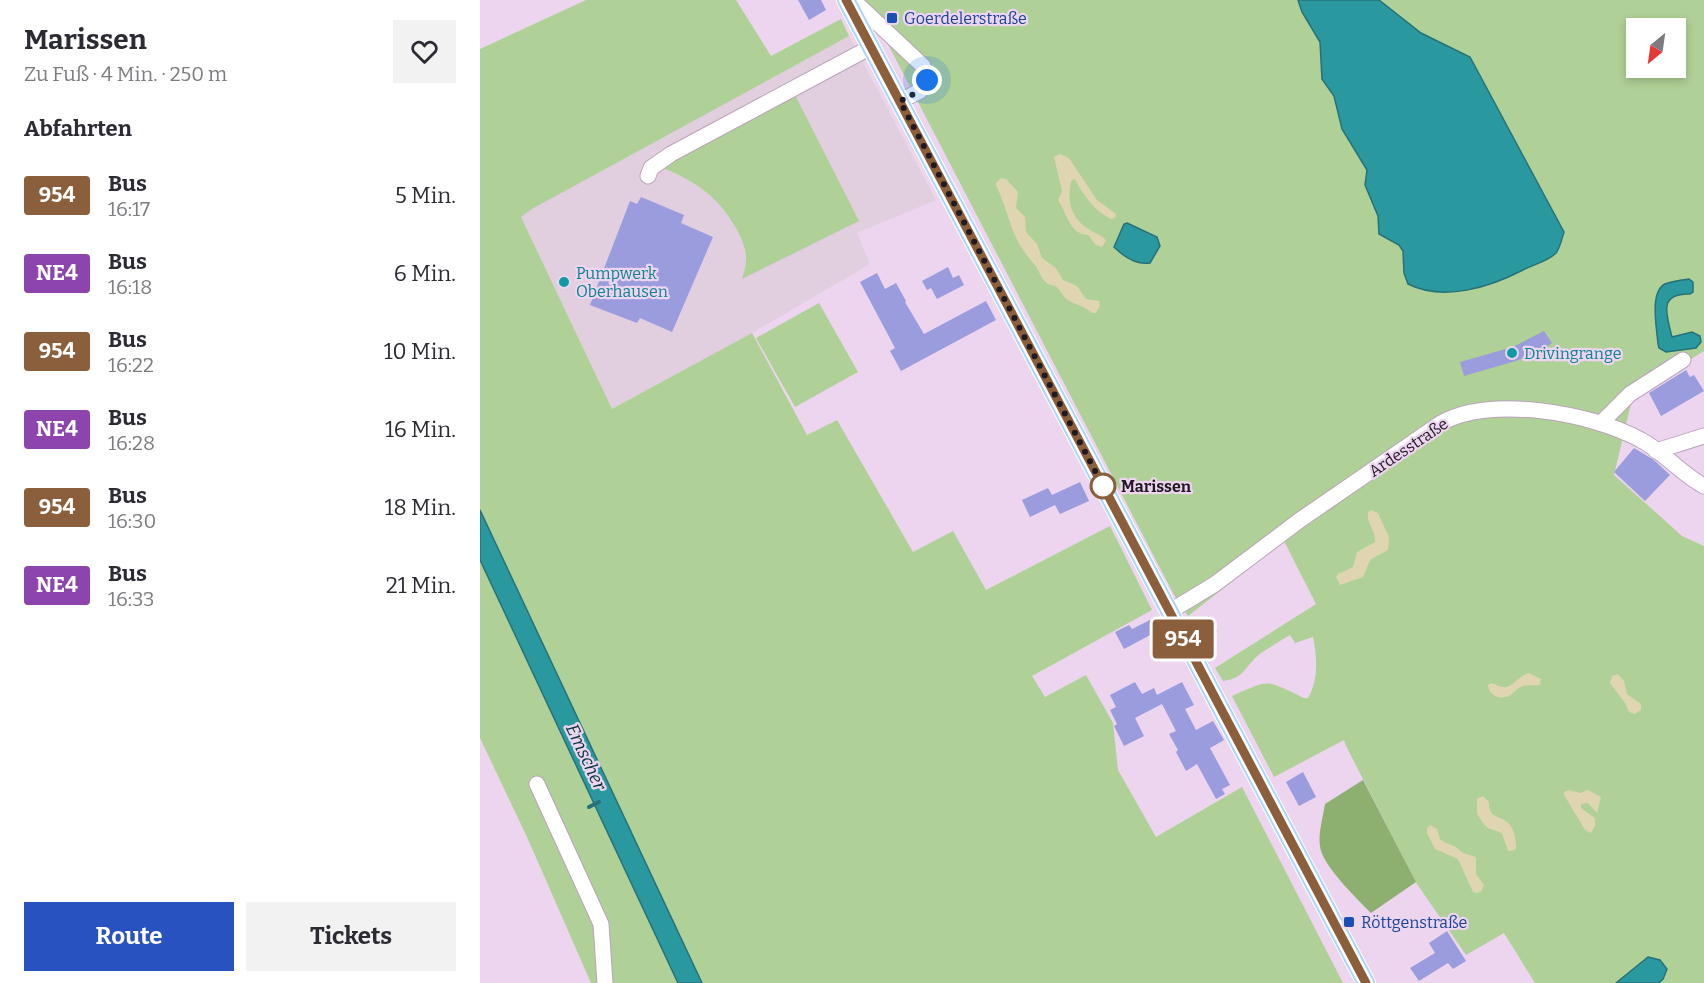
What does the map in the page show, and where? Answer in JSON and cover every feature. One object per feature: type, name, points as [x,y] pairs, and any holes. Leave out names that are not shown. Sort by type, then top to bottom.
[{"type":"main road","points":[[846,0],[1366,983]]},
{"type":"street","points":[[853,0],[923,66],[927,80],[920,91],[900,101]]},
{"type":"street","points":[[648,176],[651,168],[670,154],[871,47]]},
{"type":"street","points":[[1601,423],[1630,394],[1683,360]]},
{"type":"street","name":"Ardesstraße","points":[[1169,612],[1215,584],[1310,514],[1455,415],[1486,408],[1514,409],[1557,414],[1601,423],[1642,440],[1704,486]]},
{"type":"street","points":[[1656,451],[1704,436]]},
{"type":"street","points":[[537,784],[601,924],[605,983]]},
{"type":"shaded area","points":[[586,0],[736,0],[771,56],[841,19],[849,36],[521,217],[612,409],[752,333],[807,435],[837,420],[913,552],[953,531],[986,590],[1110,526],[1152,610],[1032,676],[1045,697],[1086,675],[1113,723],[1118,770],[1156,837],[1242,787],[1343,983],[591,983],[527,837],[480,738],[480,49]]},
{"type":"shaded area","points":[[865,0],[1704,0],[1704,351],[1633,395],[1614,475],[1682,536],[1704,546],[1704,983],[1535,983],[1504,933],[1466,955],[1417,884],[1344,740],[1274,777],[1232,696],[1254,686],[1268,684],[1308,698],[1312,691],[1316,668],[1313,637],[1295,643],[1290,635],[1261,653],[1241,674],[1231,679],[1223,681],[1215,668],[1316,604],[1284,541],[1188,616],[1173,593]]},
{"type":"shaded area","points":[[849,36],[936,200],[857,233],[870,264],[752,333],[612,410],[521,217]]},
{"type":"shaded area","points":[[794,93],[859,221],[742,279],[746,265],[746,252],[740,235],[729,217],[713,198],[695,184],[661,167]]},
{"type":"shaded area","points":[[819,303],[858,372],[795,407],[756,338]]},
{"type":"shaded area","points":[[1363,780],[1416,882],[1371,913],[1333,872],[1320,846],[1320,830],[1325,804]]},
{"type":"sand","points":[[1060,154],[1069,158],[1097,200],[1116,214],[1115,218],[1111,219],[1100,212],[1076,181],[1074,179],[1071,181],[1072,210],[1083,225],[1104,238],[1106,241],[1102,247],[1096,245],[1088,235],[1082,234],[1073,227],[1058,200],[1062,191],[1054,157]]},
{"type":"sand","points":[[1001,178],[1006,179],[1018,192],[1016,208],[1025,217],[1026,232],[1037,244],[1042,258],[1056,268],[1063,280],[1077,286],[1086,299],[1099,301],[1100,306],[1096,313],[1068,300],[1055,286],[1043,279],[1015,235],[996,185]]},
{"type":"sand","points":[[1371,510],[1378,513],[1389,537],[1388,550],[1370,560],[1363,577],[1340,585],[1336,577],[1338,574],[1353,567],[1357,552],[1375,542],[1368,516]]},
{"type":"sand","points":[[1529,673],[1541,679],[1540,685],[1523,686],[1509,696],[1502,697],[1490,692],[1488,685],[1491,683],[1506,687]]},
{"type":"sand","points":[[1618,674],[1624,681],[1627,694],[1641,704],[1641,710],[1635,714],[1629,712],[1610,683],[1612,676]]},
{"type":"sand","points":[[1569,790],[1580,793],[1588,790],[1601,797],[1597,813],[1588,803],[1581,804],[1581,808],[1595,818],[1595,826],[1591,833],[1585,830],[1564,795],[1564,792]]},
{"type":"sand","points":[[1483,796],[1489,802],[1491,812],[1512,828],[1516,840],[1515,850],[1508,851],[1502,833],[1488,828],[1477,814],[1477,799]]},
{"type":"sand","points":[[1430,825],[1437,829],[1440,839],[1444,842],[1463,853],[1476,857],[1476,874],[1484,885],[1481,892],[1473,892],[1458,859],[1435,849],[1427,833]]},
{"type":"water","points":[[1298,0],[1379,0],[1421,33],[1470,57],[1564,232],[1556,253],[1545,261],[1482,287],[1437,292],[1408,284],[1404,273],[1403,251],[1399,245],[1379,234],[1378,216],[1365,185],[1367,170],[1342,129],[1334,96],[1322,79],[1320,42],[1302,12]]},
{"type":"water","points":[[1127,223],[1157,237],[1160,246],[1150,263],[1130,260],[1114,247],[1124,224]]},
{"type":"water","points":[[1689,279],[1693,282],[1693,292],[1673,297],[1668,302],[1668,321],[1672,337],[1692,332],[1700,336],[1701,342],[1696,348],[1666,352],[1659,348],[1658,344],[1655,311],[1657,295],[1665,284]]},
{"type":"water","name":"Emscher","points":[[480,510],[702,983],[678,983],[480,560]]},
{"type":"water","points":[[1648,957],[1660,960],[1667,969],[1659,983],[1616,983]]},
{"type":"building","points":[[798,0],[821,0],[826,10],[809,20]]},
{"type":"building","points":[[641,197],[684,215],[681,223],[713,237],[672,332],[640,318],[637,323],[590,305],[630,201],[637,204]]},
{"type":"building","points":[[948,267],[953,278],[959,275],[964,285],[937,299],[931,288],[927,290],[922,281]]},
{"type":"building","points":[[877,273],[885,289],[896,283],[924,334],[986,301],[996,320],[901,371],[890,351],[895,348],[860,282]]},
{"type":"building","name":"Drivingrange","points":[[1544,331],[1552,343],[1545,348],[1519,360],[1464,376],[1460,362],[1513,347]]},
{"type":"building","points":[[1686,370],[1690,377],[1694,375],[1704,391],[1661,416],[1649,393]]},
{"type":"building","points":[[1634,448],[1654,460],[1670,475],[1645,501],[1614,472]]},
{"type":"building","points":[[1080,482],[1089,501],[1060,514],[1055,505],[1030,517],[1022,500],[1048,488],[1052,495]]},
{"type":"building","points":[[1209,616],[1217,632],[1204,638],[1196,622]]},
{"type":"building","points":[[1150,620],[1156,632],[1124,649],[1115,632],[1129,625],[1132,629]]},
{"type":"building","points":[[1135,682],[1142,694],[1154,688],[1157,695],[1182,682],[1194,705],[1185,709],[1196,730],[1213,721],[1224,740],[1210,748],[1230,785],[1222,789],[1225,794],[1216,799],[1197,764],[1186,771],[1169,734],[1176,731],[1162,704],[1135,718],[1144,736],[1124,746],[1114,726],[1117,724],[1110,710],[1116,707],[1110,695]]},
{"type":"building","points":[[1303,772],[1316,797],[1299,806],[1286,782]]},
{"type":"building","points":[[1447,931],[1466,961],[1453,969],[1448,963],[1419,981],[1410,968],[1435,953],[1429,943]]},
{"type":"waterway","points":[[589,807],[599,802]]},
{"type":"bus line","name":"954","points":[[846,0],[1366,983]]},
{"type":"place","name":"Goerdelerstraße","points":[[892,18]]},
{"type":"place","name":"Pumpwerk Oberhausen","points":[[564,282]]},
{"type":"place","name":"Drivingrange","points":[[1512,353]]},
{"type":"place","name":"Marissen","points":[[1103,486]]},
{"type":"place","name":"Röttgenstraße","points":[[1349,922]]},
{"type":"route","points":[[927,80],[920,91],[900,101],[1103,486]]}]
